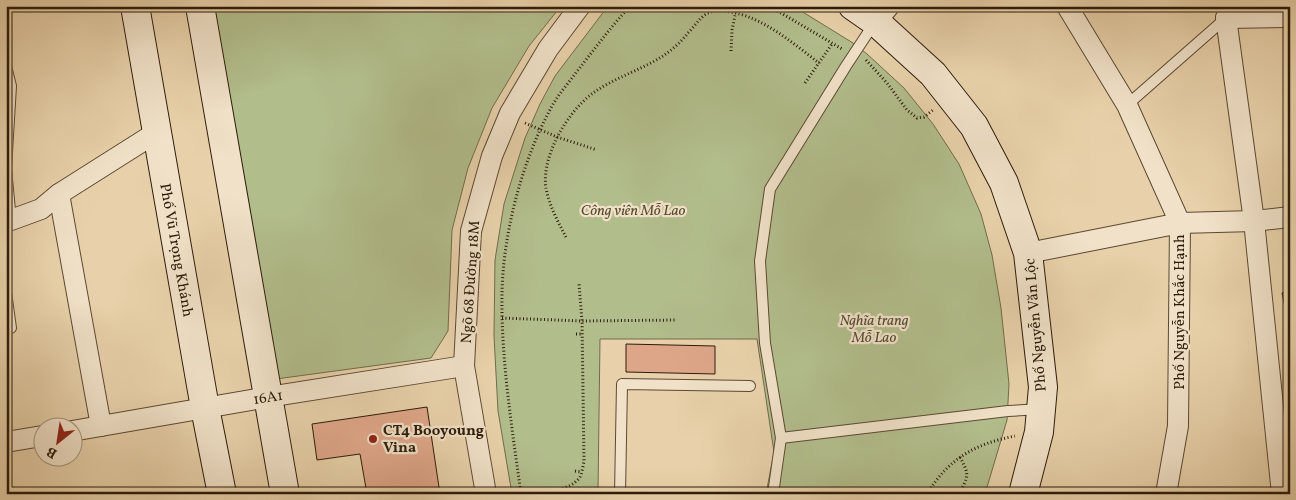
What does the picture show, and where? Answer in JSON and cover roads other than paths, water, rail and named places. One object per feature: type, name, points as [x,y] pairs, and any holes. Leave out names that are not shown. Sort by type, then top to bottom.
[{"type":"main road","name":"Phố Vũ Trọng Khánh","points":[[135,6],[205,408],[222,494]]},
{"type":"main road","points":[[200,6],[285,494]]},
{"type":"main road","name":"Phố Nguyễn Văn Lộc","points":[[854,6],[883,14],[974,126],[1004,183],[1028,253],[1043,387],[1040,420],[1023,494]]},
{"type":"street","name":"Ngõ 68 Đường 18M","points":[[486,494],[464,366],[471,231],[492,156],[509,116],[548,49],[580,6]]},
{"type":"street","name":"Phố Nguyễn Khắc Hạnh","points":[[1067,6],[1127,105],[1180,223],[1178,426],[1166,494]]},
{"type":"street","points":[[1282,494],[1284,467],[1254,220],[1220,12],[1290,17]]},
{"type":"street","points":[[8,223],[41,209],[59,194],[157,132]]},
{"type":"street","points":[[59,194],[101,426]]},
{"type":"street","points":[[1028,253],[1180,223],[1290,217]]},
{"type":"street","name":"16A1","points":[[82,429],[464,366]]},
{"type":"street","points":[[6,442],[32,438]]},
{"type":"lane","points":[[1127,105],[1220,12]]},
{"type":"lane","points":[[773,494],[781,438],[765,343],[760,262],[770,190],[855,53],[883,14]]},
{"type":"lane","points":[[6,66],[11,86],[6,170],[8,223]]},
{"type":"lane","points":[[6,292],[11,328]]},
{"type":"lane","points":[[620,494],[622,384],[750,386]]},
{"type":"lane","points":[[781,438],[1008,411],[1040,420]]},
{"type":"place","name":"CT4 Booyoung Vina","points":[[373,439]]},
{"type":"park label","name":"Công viên Mỗ Lao","points":[[633,210]]},
{"type":"park label","name":"Nghĩa trang Mỗ Lao","points":[[874,328]]}]
